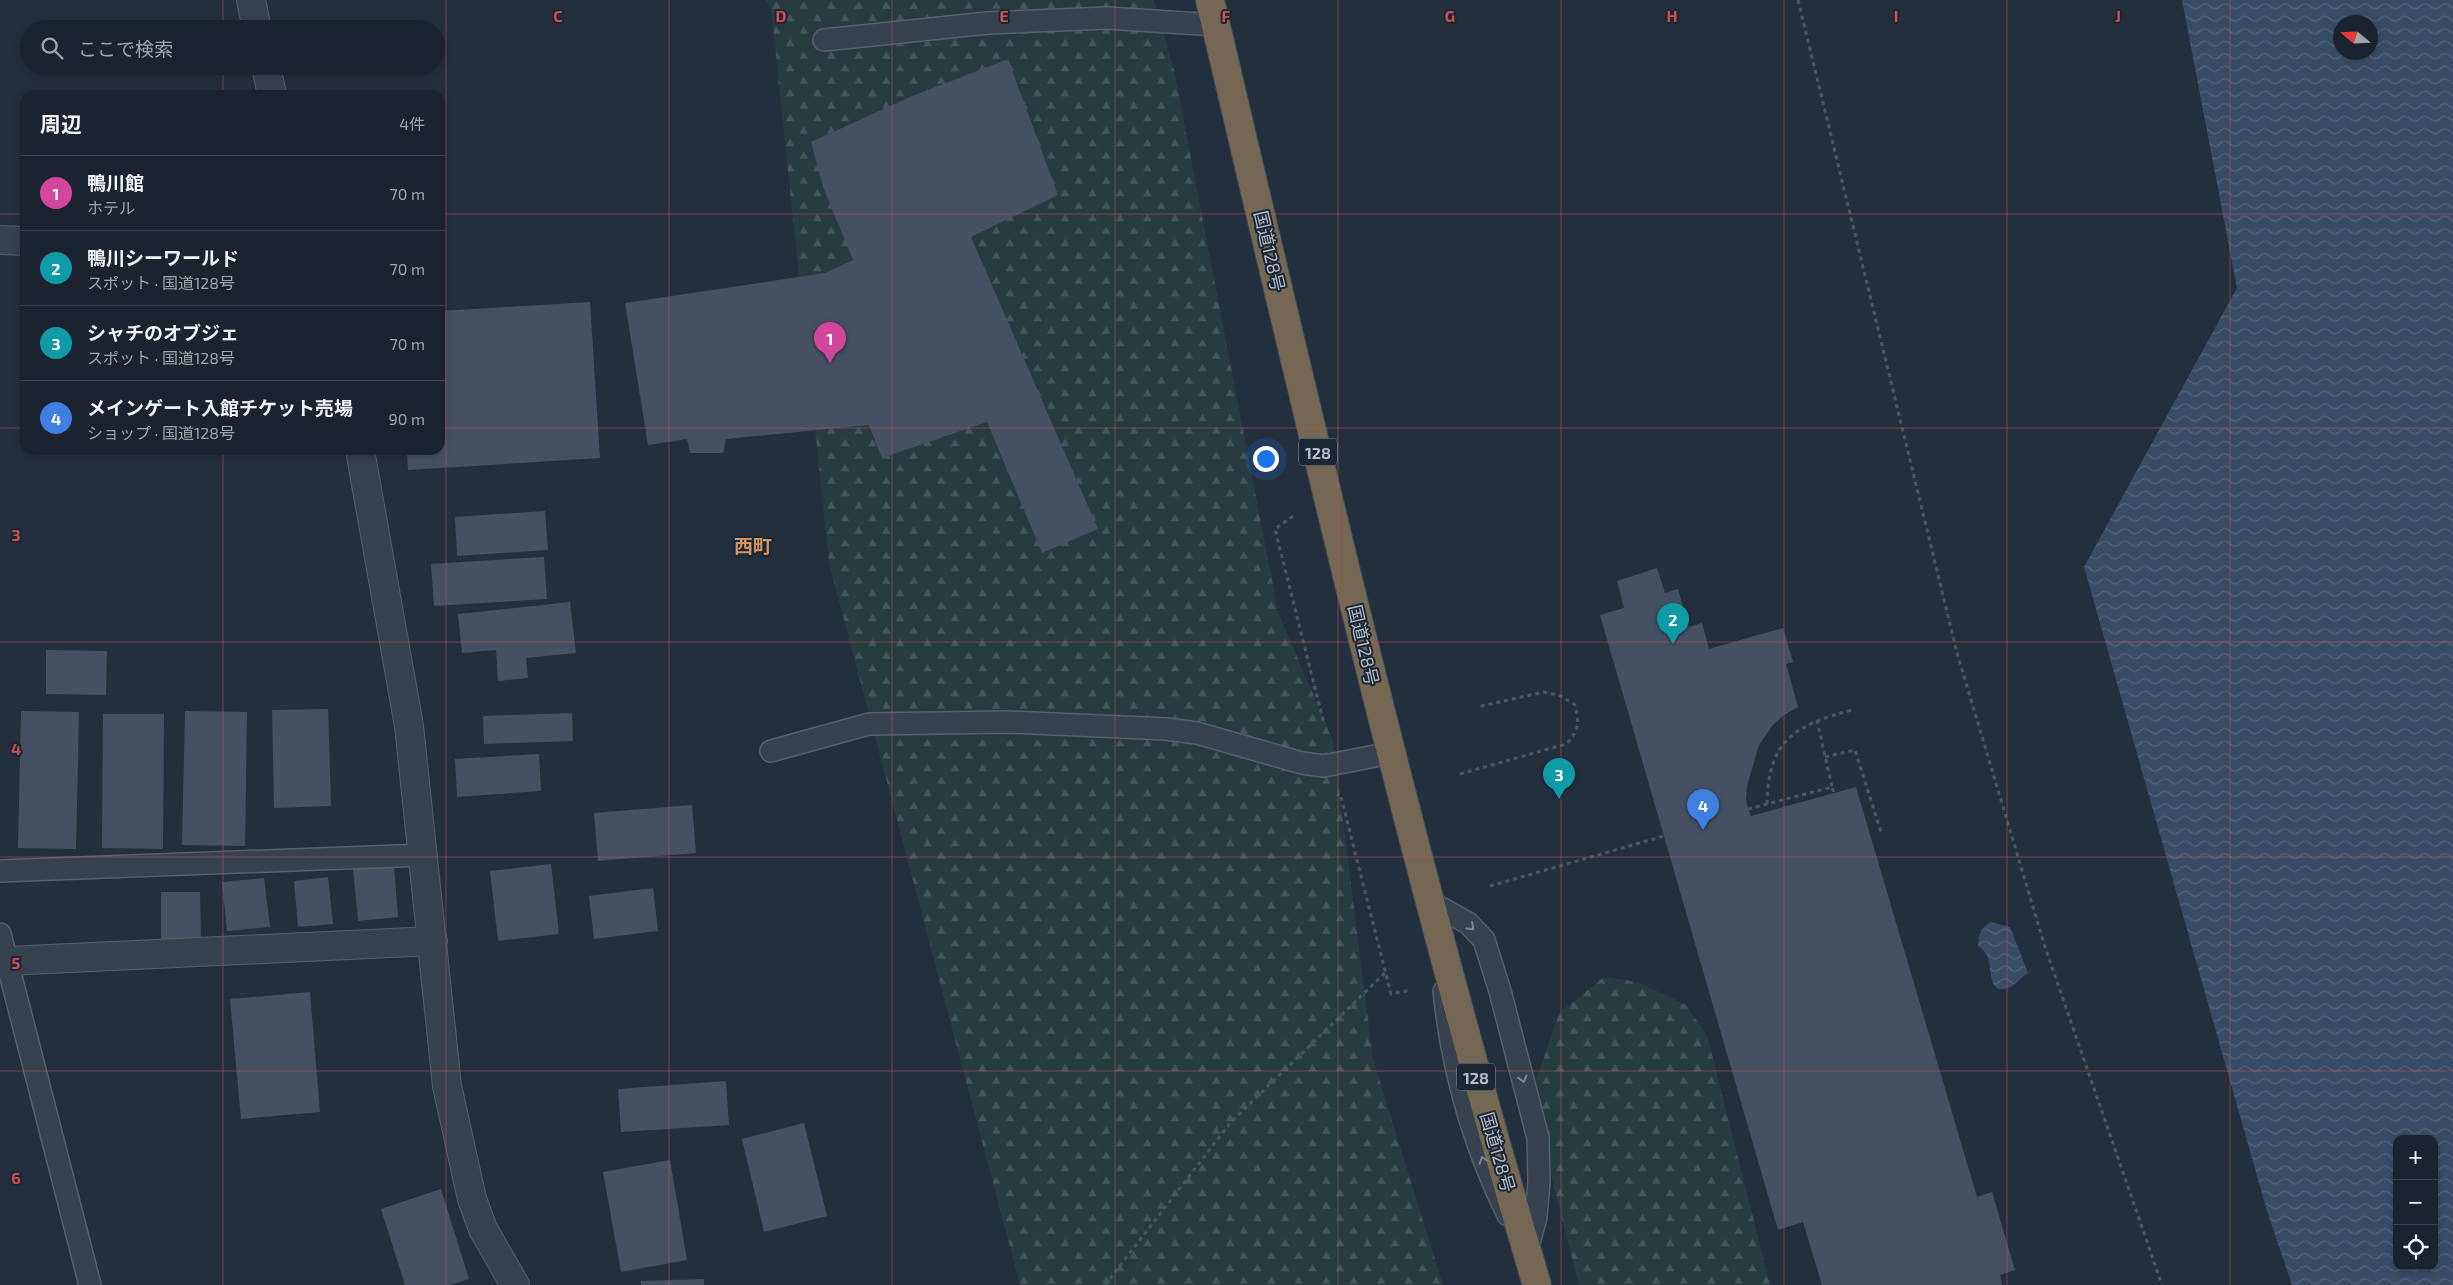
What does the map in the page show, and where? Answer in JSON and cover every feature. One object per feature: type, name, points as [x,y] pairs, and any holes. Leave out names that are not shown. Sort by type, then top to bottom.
[{"type":"highway","name":"国道128号","points":[[1213,12],[1390,753],[1472,1061],[1537,1285]]},
{"type":"street","points":[[251,0],[255,20]]},
{"type":"street","points":[[268,75],[271,90]]},
{"type":"street","points":[[0,240],[20,242]]},
{"type":"street","points":[[361,455],[409,726],[447,1086],[468,1181],[483,1229],[516,1285]]},
{"type":"street","points":[[6,960],[433,941]]},
{"type":"lane","points":[[824,40],[988,22],[1213,12]]},
{"type":"lane","points":[[770,751],[869,724],[1008,722],[1166,729],[1198,733],[1302,763],[1324,766],[1390,753]]},
{"type":"lane","points":[[0,871],[424,855]]},
{"type":"lane","points":[[1430,902],[1468,923],[1484,940],[1500,991],[1538,1138],[1540,1182],[1536,1217],[1527,1250]]},
{"type":"lane","points":[[0,934],[90,1285]]},
{"type":"path","points":[[1798,0],[1957,653],[2045,947],[2162,1285]]},
{"type":"path","points":[[1293,516],[1275,529],[1324,724]]},
{"type":"path","points":[[1460,774],[1566,744],[1576,734],[1579,719],[1576,705],[1561,696],[1544,692],[1477,707]]},
{"type":"path","points":[[1767,804],[1767,784],[1778,751],[1791,736],[1806,725],[1817,720],[1852,710]]},
{"type":"path","points":[[1817,720],[1834,793]]},
{"type":"path","points":[[1825,757],[1855,750],[1882,835]]},
{"type":"path","points":[[1748,809],[1832,787]]},
{"type":"path","points":[[1341,797],[1391,994],[1419,988]]},
{"type":"path","points":[[1490,886],[1664,836]]},
{"type":"path","points":[[1105,1285],[1231,1122],[1386,972]]},
{"type":"green space","points":[[766,0],[1154,0],[1174,70],[1278,612],[1333,741],[1373,1059],[1443,1285],[1020,1285],[829,563],[771,8]]},
{"type":"green space","points":[[1604,977],[1638,982],[1686,1005],[1707,1035],[1770,1285],[1579,1285],[1531,1096],[1559,1013]]},
{"type":"water","points":[[2182,0],[2453,0],[2453,1285],[2292,1285],[2267,1211],[2084,567],[2237,288]]},
{"type":"water","points":[[1991,922],[2010,927],[2028,973],[2012,986],[2004,989],[1999,989],[1995,986],[1992,981],[1987,956],[1978,946],[1981,932]]},
{"type":"building","points":[[1008,59],[1058,195],[971,237],[1098,529],[1042,553],[987,422],[882,458],[869,425],[726,439],[723,453],[690,453],[687,439],[648,445],[625,303],[825,273],[853,260],[823,187],[811,142],[910,97]]},
{"type":"building","points":[[590,302],[600,458],[408,470],[407,455],[445,455],[445,311]]},
{"type":"building","points":[[545,511],[548,550],[457,556],[455,517]]},
{"type":"building","points":[[544,557],[547,599],[434,606],[431,564]]},
{"type":"building","points":[[1657,568],[1665,593],[1678,589],[1689,627],[1702,623],[1709,649],[1783,628],[1793,662],[1786,664],[1798,707],[1784,715],[1772,726],[1759,745],[1747,786],[1746,799],[1748,809],[1751,816],[1856,787],[1977,1197],[1992,1192],[2015,1270],[2000,1275],[2002,1285],[1822,1285],[1803,1222],[1778,1230],[1600,615],[1624,608],[1617,581]]},
{"type":"building","points":[[570,602],[576,653],[526,658],[528,678],[498,681],[496,650],[462,653],[458,614]]},
{"type":"building","points":[[46,650],[107,651],[106,695],[46,694]]},
{"type":"building","points":[[328,709],[331,806],[274,808],[272,710]]},
{"type":"building","points":[[21,711],[79,712],[76,849],[18,848]]},
{"type":"building","points":[[185,711],[247,712],[245,846],[182,845]]},
{"type":"building","points":[[572,713],[573,741],[484,744],[483,716]]},
{"type":"building","points":[[103,714],[164,714],[163,849],[102,848]]},
{"type":"building","points":[[539,754],[541,791],[457,797],[455,759]]},
{"type":"building","points":[[692,805],[696,853],[598,861],[594,813]]},
{"type":"building","points":[[551,864],[559,934],[498,941],[490,871]]},
{"type":"building","points":[[394,865],[398,917],[358,921],[353,868]]},
{"type":"building","points":[[328,877],[333,924],[298,927],[294,881]]},
{"type":"building","points":[[264,878],[270,927],[227,931],[222,882]]},
{"type":"building","points":[[653,888],[658,931],[594,939],[589,896]]},
{"type":"building","points":[[161,892],[200,892],[201,940],[161,940]]},
{"type":"building","points":[[310,992],[320,1112],[241,1119],[230,999]]},
{"type":"building","points":[[726,1081],[729,1125],[621,1132],[618,1089]]},
{"type":"building","points":[[804,1123],[827,1216],[764,1232],[742,1139]]},
{"type":"building","points":[[670,1160],[687,1260],[621,1272],[603,1172]]},
{"type":"building","points":[[441,1189],[469,1279],[450,1285],[405,1285],[381,1209]]},
{"type":"building","points":[[704,1279],[704,1285],[641,1285],[641,1281]]},
{"type":"place","name":"鴨川館","points":[[830,363]]},
{"type":"place","name":"鴨川シーワールド","points":[[1673,644]]},
{"type":"place","name":"シャチのオブジェ","points":[[1559,799]]},
{"type":"place","name":"メインゲート入館チケット売場","points":[[1703,830]]},
{"type":"district","name":"西町","points":[[753,545]]}]
